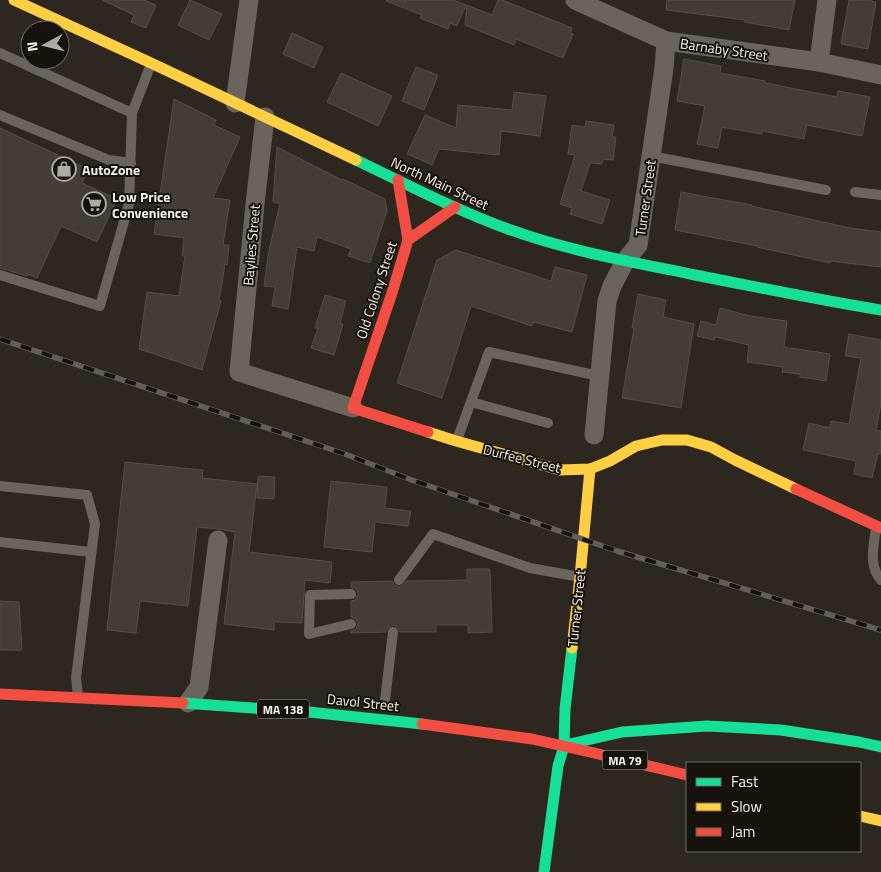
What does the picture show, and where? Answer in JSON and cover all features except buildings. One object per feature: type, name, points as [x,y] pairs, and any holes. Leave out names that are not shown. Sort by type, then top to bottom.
[{"type":"main road","name":"North Main Street","points":[[14,0],[455,207],[508,230],[568,248],[625,261],[881,310]]},
{"type":"main road","name":"Old Colony Street","points":[[353,408],[408,240],[398,180]]},
{"type":"main road","points":[[408,240],[455,207]]},
{"type":"main road","name":"Durfee Street","points":[[353,408],[456,441],[560,470],[590,469],[610,461],[636,446],[662,440],[687,440],[712,447],[735,460],[879,527]]},
{"type":"main road","name":"Turner Street","points":[[544,872],[558,766],[564,746],[565,709],[590,469]]},
{"type":"main road","name":"Davol Street","points":[[0,694],[296,710],[368,718],[534,740],[686,774]]},
{"type":"main road","points":[[564,746],[622,732],[707,726],[781,730],[881,747]]},
{"type":"main road","points":[[861,816],[881,820]]},
{"type":"street","points":[[235,103],[249,0]]},
{"type":"street","name":"Barnaby Street","points":[[575,0],[666,41],[819,62],[881,74]]},
{"type":"street","points":[[819,62],[827,0]]},
{"type":"street","name":"Turner Street","points":[[594,435],[607,301],[612,286],[625,261],[638,245],[664,68],[666,41]]},
{"type":"street","name":"Baylies Street","points":[[239,372],[265,117]]},
{"type":"street","name":"Durfee Street","points":[[239,372],[353,408]]},
{"type":"street","points":[[188,703],[199,687],[218,540]]},
{"type":"lane","points":[[0,54],[132,113]]},
{"type":"lane","points":[[0,275],[100,306],[130,204],[132,113],[151,63]]},
{"type":"lane","points":[[0,115],[109,160],[131,164]]},
{"type":"lane","points":[[651,156],[826,190]]},
{"type":"lane","points":[[855,192],[881,195]]},
{"type":"lane","points":[[456,441],[489,352],[599,376]]},
{"type":"lane","points":[[471,402],[548,423]]},
{"type":"lane","points":[[0,486],[87,495],[94,524],[76,678],[78,697]]},
{"type":"lane","points":[[879,527],[873,564],[875,572],[881,580]]},
{"type":"lane","points":[[399,580],[433,534],[530,568],[580,577]]},
{"type":"lane","points":[[0,542],[91,552]]},
{"type":"lane","points":[[351,594],[310,595],[309,634],[351,624]]},
{"type":"lane","points":[[385,700],[393,632]]},
{"type":"railway","points":[[0,339],[345,454],[409,479],[617,551],[881,630]]},
{"type":"traffic: fast","points":[[356,160],[469,214],[554,244],[811,298],[881,310]]},
{"type":"traffic: fast","points":[[544,872],[558,766],[564,746],[565,709],[572,648]]},
{"type":"traffic: fast","points":[[183,703],[309,712],[422,724]]},
{"type":"traffic: fast","points":[[570,744],[622,732],[707,726],[781,730],[881,747]]},
{"type":"traffic: slow","points":[[14,0],[356,160]]},
{"type":"traffic: slow","points":[[428,432],[560,470],[590,469],[610,461],[636,446],[662,440],[687,440],[711,447],[796,489]]},
{"type":"traffic: slow","points":[[572,648],[590,469]]},
{"type":"traffic: slow","points":[[861,816],[881,821]]},
{"type":"traffic: jam","points":[[398,180],[408,240],[353,408],[428,432]]},
{"type":"traffic: jam","points":[[408,240],[455,207]]},
{"type":"traffic: jam","points":[[796,489],[881,528]]},
{"type":"traffic: jam","points":[[0,694],[183,703]]},
{"type":"traffic: jam","points":[[422,724],[532,739],[686,775]]},
{"type":"place","name":"AutoZone","points":[[64,169]]},
{"type":"place","name":"Low Price Convenience","points":[[94,204]]}]
